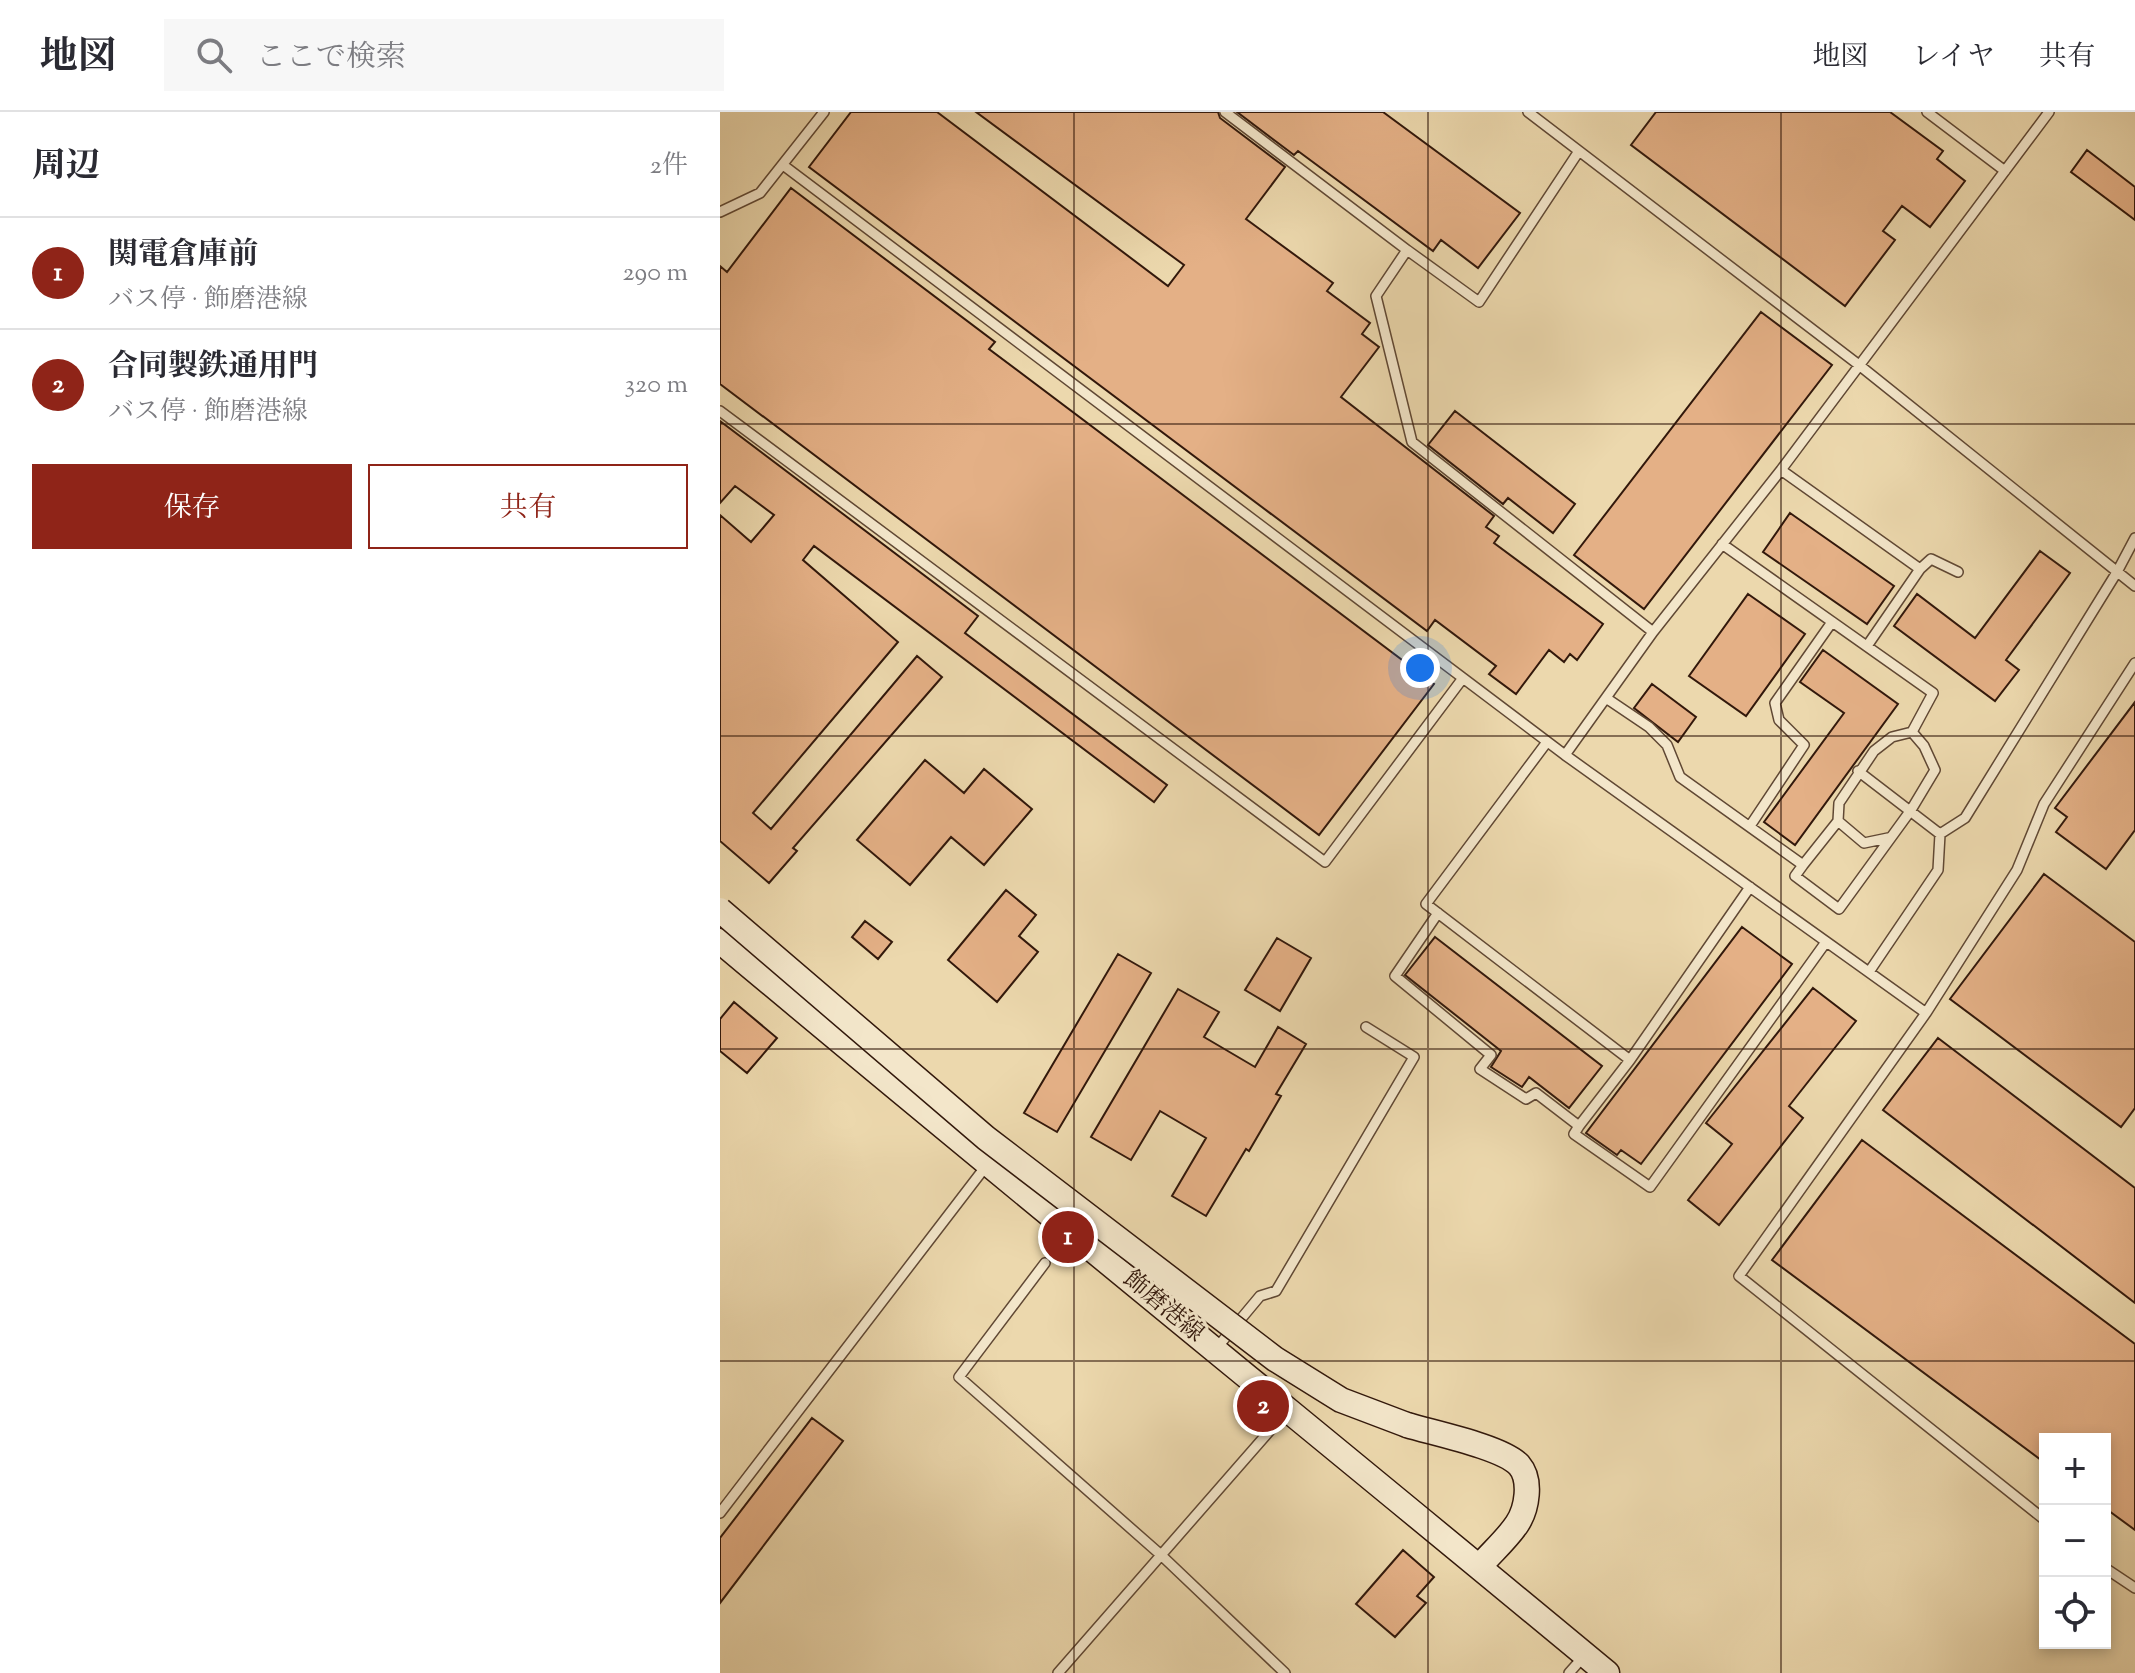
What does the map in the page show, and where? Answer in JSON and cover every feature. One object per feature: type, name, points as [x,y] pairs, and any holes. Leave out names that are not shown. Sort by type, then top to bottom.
[{"type":"main road","points":[[720,910],[986,1138],[1275,1359],[1341,1400],[1407,1425],[1486,1448],[1520,1466],[1526,1484],[1526,1504],[1518,1523],[1480,1566]]},
{"type":"main road","name":"飾磨港線","points":[[720,941],[987,1165],[1480,1566],[1577,1664],[1607,1673]]},
{"type":"lane","points":[[720,212],[760,193],[824,112]]},
{"type":"lane","points":[[1225,112],[1479,302],[1579,151]]},
{"type":"lane","points":[[1528,112],[1859,365],[2135,586]]},
{"type":"lane","points":[[1927,112],[2005,171]]},
{"type":"lane","points":[[1565,755],[1653,632],[1781,470],[2049,112]]},
{"type":"lane","points":[[783,165],[1547,742],[1926,1013]]},
{"type":"lane","points":[[1407,250],[1376,296],[1412,442],[1653,632]]},
{"type":"lane","points":[[720,411],[1325,862],[1463,678]]},
{"type":"lane","points":[[1781,470],[1920,569]]},
{"type":"lane","points":[[1940,834],[1965,818],[2135,538]]},
{"type":"lane","points":[[1722,544],[1933,693],[1912,732],[1892,737],[1874,751],[1858,771],[1839,803],[1838,821],[1795,876],[1839,909],[1911,810],[1935,770],[1924,746],[1912,732]]},
{"type":"lane","points":[[1867,646],[1920,569],[1931,559],[1958,572]]},
{"type":"lane","points":[[1750,826],[1804,745],[1779,720],[1775,703],[1832,622]]},
{"type":"lane","points":[[2039,1515],[1739,1276],[1926,1013],[2017,870],[2044,804],[2135,663]]},
{"type":"lane","points":[[1606,698],[1649,727],[1667,745],[1680,777],[1803,865]]},
{"type":"lane","points":[[1547,742],[1426,904],[1630,1060]]},
{"type":"lane","points":[[1858,771],[1940,834]]},
{"type":"lane","points":[[1838,821],[1864,843],[1888,838]]},
{"type":"lane","points":[[1869,972],[1938,870],[1940,834]]},
{"type":"lane","points":[[1750,887],[1630,1060],[1574,1134],[1650,1187],[1826,942]]},
{"type":"lane","points":[[1438,913],[1395,976],[1491,1055],[1480,1069],[1526,1099],[1536,1093],[1579,1126]]},
{"type":"lane","points":[[1215,1350],[1260,1296],[1276,1291],[1414,1057],[1366,1027]]},
{"type":"lane","points":[[720,1513],[987,1165]]},
{"type":"lane","points":[[1045,1263],[959,1377],[1161,1555],[1285,1673]]},
{"type":"lane","points":[[1058,1673],[1287,1411]]},
{"type":"lane","points":[[2111,1572],[2135,1588]]},
{"type":"building","points":[[851,112],[937,112],[1168,286],[1184,265],[976,112],[1218,112],[1220,118],[1285,167],[1246,219],[1333,283],[1327,291],[1370,323],[1362,334],[1379,347],[1341,397],[1494,516],[1486,527],[1499,536],[1494,543],[1603,624],[1577,660],[1570,654],[1564,662],[1549,650],[1516,694],[1489,674],[1496,666],[1435,620],[1427,631],[809,167]]},
{"type":"building","points":[[1237,112],[1383,112],[1520,213],[1478,268],[1441,240],[1433,251],[1298,151],[1294,155]]},
{"type":"building","points":[[1656,112],[1890,112],[1943,151],[1937,159],[1965,181],[1930,227],[1902,206],[1883,231],[1895,240],[1845,306],[1631,145]]},
{"type":"building","points":[[2087,150],[2135,187],[2135,220],[2071,172]]},
{"type":"building","points":[[791,188],[995,342],[989,349],[1434,684],[1319,835],[720,384],[720,266],[727,272]]},
{"type":"building","points":[[1761,312],[1832,365],[1644,609],[1574,555]]},
{"type":"building","points":[[1455,411],[1575,504],[1553,533],[1508,498],[1503,504],[1428,445]]},
{"type":"building","points":[[720,421],[978,616],[965,633],[1167,785],[1154,802],[814,546],[803,560],[898,642],[753,813],[771,829],[917,656],[942,677],[793,848],[797,851],[769,883],[720,841],[720,515],[751,542],[774,515],[735,486],[720,503]]},
{"type":"building","points":[[1790,513],[1894,586],[1867,624],[1763,552]]},
{"type":"building","points":[[2040,551],[2070,573],[2006,660],[2019,670],[1995,701],[1894,626],[1917,594],[1975,638]]},
{"type":"building","points":[[1748,594],[1805,634],[1746,716],[1689,676]]},
{"type":"building","points":[[1823,650],[1898,704],[1795,845],[1764,822],[1844,713],[1800,682]]},
{"type":"building","points":[[1652,684],[1696,717],[1678,742],[1634,708]]},
{"type":"building","points":[[2135,702],[2135,830],[2106,869],[2056,832],[2067,817],[2055,808]]},
{"type":"building","points":[[925,760],[964,793],[984,769],[1032,809],[984,865],[951,837],[910,885],[857,840]]},
{"type":"building","points":[[2044,874],[2135,942],[2135,1108],[2121,1127],[1950,999]]},
{"type":"building","points":[[1006,890],[1036,915],[1019,936],[1038,952],[997,1002],[948,960]]},
{"type":"building","points":[[865,921],[892,942],[878,959],[852,937]]},
{"type":"building","points":[[1742,927],[1792,964],[1641,1164],[1621,1150],[1617,1155],[1586,1133]]},
{"type":"building","points":[[1435,937],[1602,1066],[1569,1108],[1529,1077],[1522,1087],[1491,1067],[1501,1051],[1405,975]]},
{"type":"building","points":[[1277,938],[1311,958],[1280,1011],[1245,990]]},
{"type":"building","points":[[1118,954],[1151,973],[1057,1132],[1024,1113]]},
{"type":"building","points":[[1813,988],[1856,1021],[1789,1106],[1803,1118],[1719,1225],[1688,1200],[1732,1144],[1706,1123]]},
{"type":"building","points":[[1178,989],[1219,1012],[1204,1037],[1255,1067],[1278,1027],[1306,1044],[1276,1094],[1281,1096],[1206,1216],[1172,1196],[1206,1138],[1160,1111],[1131,1160],[1091,1137]]},
{"type":"building","points":[[734,1002],[777,1038],[747,1073],[720,1051],[720,1019]]},
{"type":"building","points":[[1938,1038],[2135,1188],[2135,1303],[1883,1110]]},
{"type":"building","points":[[1862,1140],[2135,1344],[2135,1530],[2111,1512],[2111,1433],[2039,1433],[2039,1459],[1772,1260]]},
{"type":"building","points":[[812,1418],[843,1441],[720,1603],[720,1538]]},
{"type":"building","points":[[1403,1550],[1434,1577],[1417,1596],[1426,1603],[1395,1637],[1356,1604]]},
{"type":"place","name":"関電倉庫前","points":[[1068,1237]]},
{"type":"place","name":"合同製鉄通用門","points":[[1263,1406]]}]
